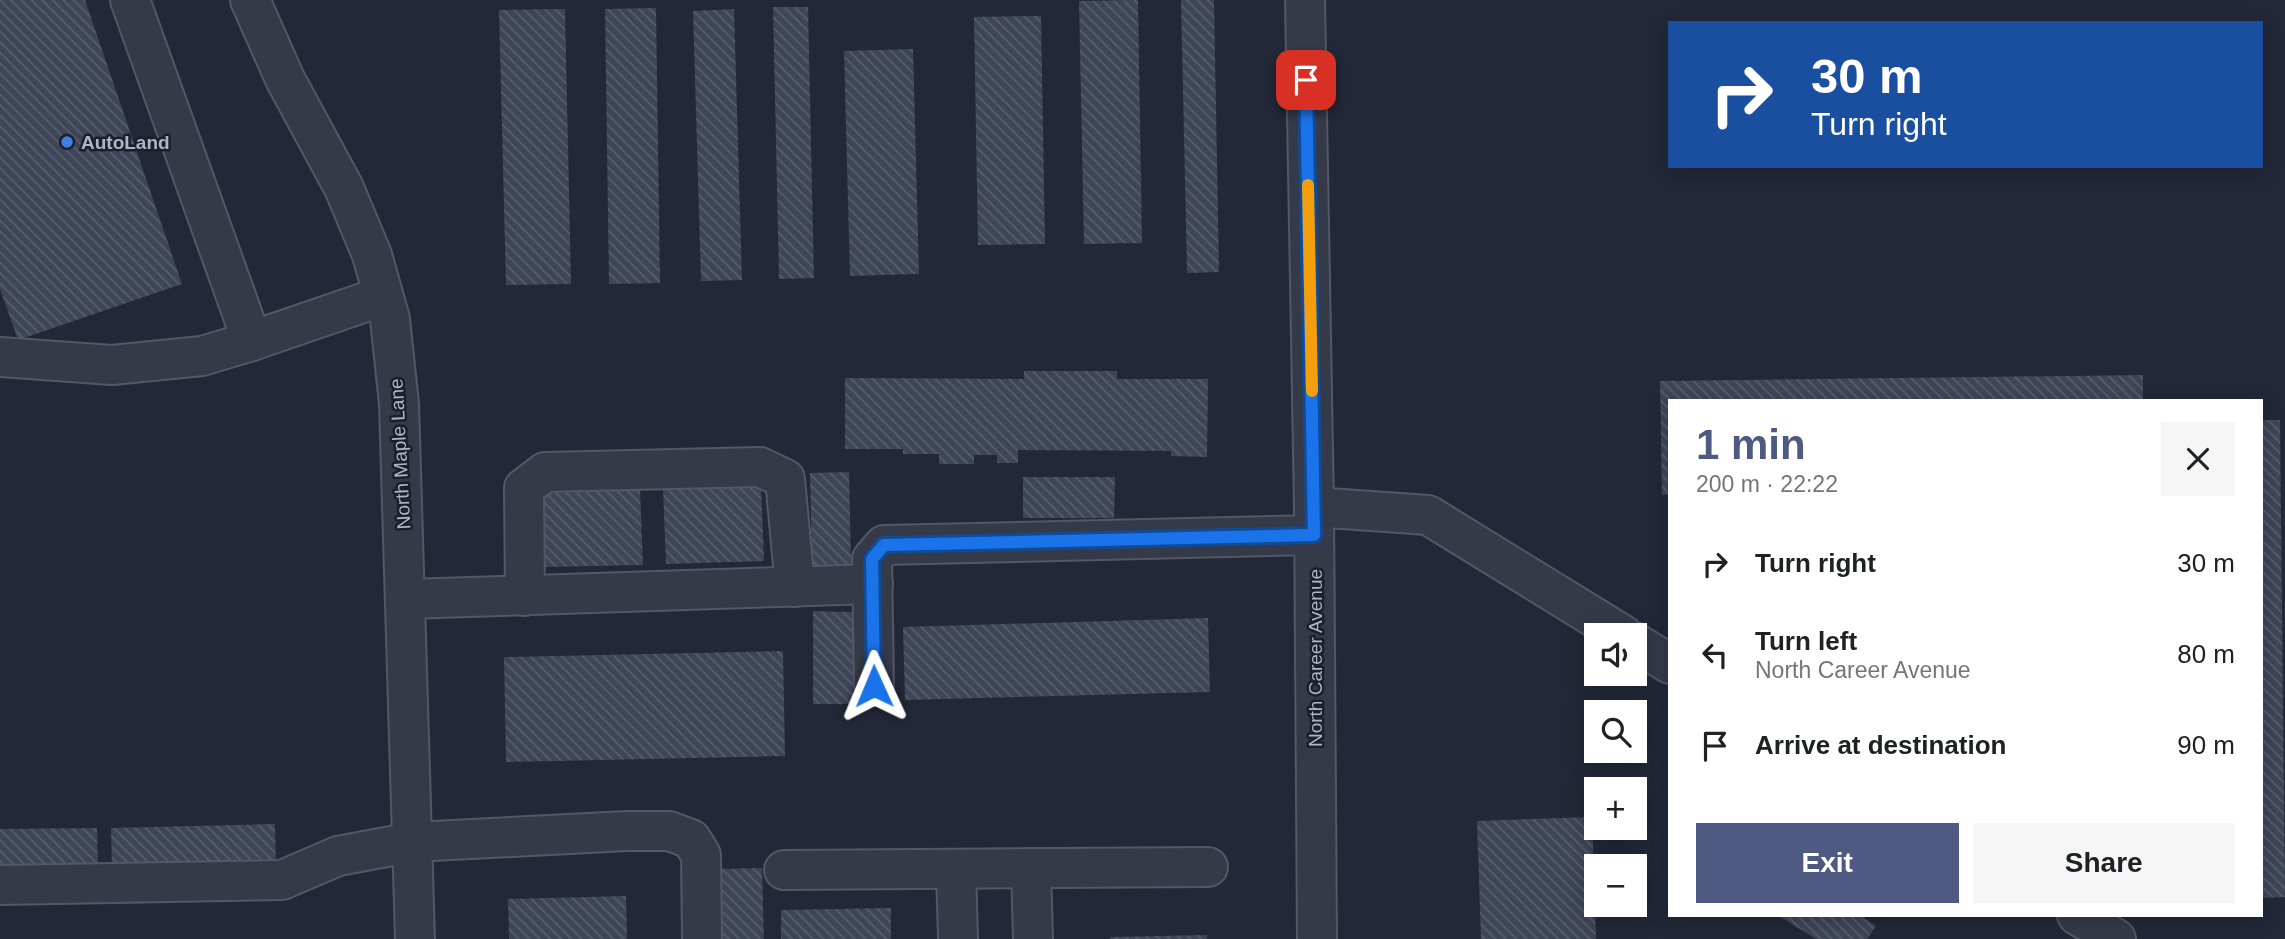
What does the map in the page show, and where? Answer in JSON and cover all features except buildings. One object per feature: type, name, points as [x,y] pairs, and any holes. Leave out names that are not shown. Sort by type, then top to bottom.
[{"type":"street","points":[[130,0],[252,341]]},
{"type":"street","name":"North Maple Lane","points":[[250,0],[285,79],[344,188],[372,255],[390,319],[399,404],[415,939]]},
{"type":"street","name":"North Career Avenue","points":[[1305,0],[1314,521],[1317,939]]},
{"type":"street","points":[[0,357],[112,365],[202,356],[383,296]]},
{"type":"street","points":[[525,596],[524,488],[545,472],[760,467],[785,479],[795,587]]},
{"type":"street","points":[[874,686],[872,559],[884,545],[1428,515],[1604,623]]},
{"type":"street","points":[[406,600],[873,584]]},
{"type":"street","points":[[1647,650],[1668,663]]},
{"type":"street","points":[[0,885],[282,880],[338,856],[413,842],[668,831],[691,839],[701,855],[702,939]]},
{"type":"street","points":[[784,870],[1208,867]]},
{"type":"street","points":[[1031,868],[1033,939]]},
{"type":"street","points":[[956,869],[958,939]]},
{"type":"street","points":[[2080,917],[2116,939]]},
{"type":"slow traffic","points":[[1308,185],[1312,391]]},
{"type":"place","name":"AutoLand","points":[[67,142]]},
{"type":"route","points":[[874,686],[872,559],[884,545],[1314,535],[1306,80]]}]
